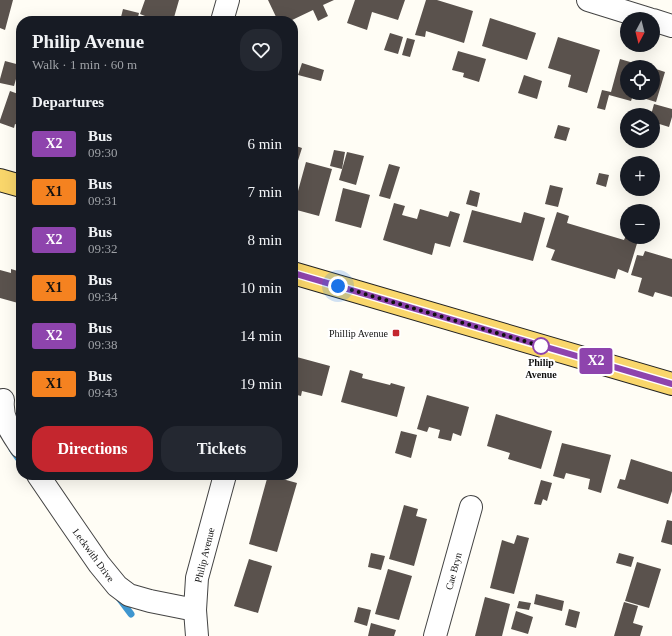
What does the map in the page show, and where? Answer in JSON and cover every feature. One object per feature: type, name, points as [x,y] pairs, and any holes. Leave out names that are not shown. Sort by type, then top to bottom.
[{"type":"main road","points":[[0,180],[16,185]]},
{"type":"main road","points":[[298,274],[672,384]]},
{"type":"street","points":[[223,16],[228,0]]},
{"type":"street","points":[[588,0],[627,12]]},
{"type":"street","points":[[660,22],[672,26]]},
{"type":"street","points":[[3,400],[2,407],[5,419],[16,440]]},
{"type":"street","name":"Leckwith Drive","points":[[41,480],[90,551],[117,586],[130,595],[143,599],[195,610]]},
{"type":"street","name":"Philip Avenue","points":[[197,636],[195,610],[197,578],[224,480]]},
{"type":"street","name":"Cae Bryn","points":[[435,636],[470,507]]},
{"type":"building","points":[[0,0],[13,0],[5,30],[0,28]]},
{"type":"building","points":[[145,0],[179,0],[174,16],[145,16],[140,14]]},
{"type":"building","points":[[268,0],[334,0],[323,5],[328,16],[318,21],[313,10],[298,17],[276,16]]},
{"type":"building","points":[[355,0],[405,0],[398,20],[372,12],[367,30],[347,23]]},
{"type":"building","points":[[426,0],[437,0],[473,11],[464,43],[426,31],[425,37],[415,35]]},
{"type":"building","points":[[123,9],[139,13],[138,16],[121,16]]},
{"type":"building","points":[[490,18],[536,33],[527,60],[482,46]]},
{"type":"building","points":[[390,33],[403,37],[398,54],[384,50]]},
{"type":"building","points":[[558,37],[600,50],[587,93],[568,87],[571,75],[548,68]]},
{"type":"building","points":[[407,38],[415,40],[410,57],[402,55]]},
{"type":"building","points":[[458,51],[486,59],[479,82],[463,77],[464,73],[452,70]]},
{"type":"building","points":[[620,59],[623,60],[620,60],[620,98],[609,95],[605,110],[597,108],[602,90],[611,92]]},
{"type":"building","points":[[5,61],[16,64],[16,79],[14,86],[0,83]]},
{"type":"building","points":[[302,63],[324,70],[321,81],[298,75]]},
{"type":"building","points":[[660,70],[665,72],[660,89]]},
{"type":"building","points":[[524,75],[542,81],[537,99],[518,93]]},
{"type":"building","points":[[10,91],[16,93],[16,124],[14,128],[0,123]]},
{"type":"building","points":[[654,104],[672,109],[672,117],[669,127],[660,124],[660,108],[653,108]]},
{"type":"building","points":[[558,125],[570,128],[566,141],[554,138]]},
{"type":"building","points":[[298,147],[302,148],[298,161]]},
{"type":"building","points":[[334,150],[345,152],[342,169],[330,166]]},
{"type":"building","points":[[347,152],[364,156],[356,185],[339,180]]},
{"type":"building","points":[[306,162],[332,169],[319,216],[298,210],[298,191]]},
{"type":"building","points":[[389,164],[400,167],[390,199],[379,196]]},
{"type":"building","points":[[599,173],[609,175],[606,187],[596,184]]},
{"type":"building","points":[[550,185],[563,188],[558,207],[545,204]]},
{"type":"building","points":[[343,188],[370,195],[361,228],[335,221]]},
{"type":"building","points":[[470,190],[480,193],[477,207],[466,204]]},
{"type":"building","points":[[394,203],[405,206],[402,215],[417,219],[420,209],[448,217],[450,211],[460,214],[450,247],[435,243],[432,255],[383,240]]},
{"type":"building","points":[[472,210],[521,223],[524,212],[545,218],[533,261],[463,242]]},
{"type":"building","points":[[557,212],[569,216],[567,223],[620,239],[620,244],[637,244],[628,273],[618,269],[615,279],[551,260],[555,250],[546,247]]},
{"type":"building","points":[[645,251],[672,259],[672,297],[655,292],[653,297],[638,292],[642,278],[631,275],[637,255],[643,256]]},
{"type":"building","points":[[11,269],[16,270],[16,302],[0,298],[0,270],[11,273]]},
{"type":"building","points":[[298,357],[330,366],[322,396],[302,391],[301,396],[298,395]]},
{"type":"building","points":[[350,370],[363,374],[362,378],[405,387],[397,417],[341,402]]},
{"type":"building","points":[[427,395],[469,407],[461,436],[453,433],[451,441],[438,438],[440,430],[429,427],[427,432],[417,429]]},
{"type":"building","points":[[496,414],[552,431],[541,469],[508,459],[510,453],[487,446]]},
{"type":"building","points":[[401,431],[417,435],[411,458],[395,453]]},
{"type":"building","points":[[562,443],[611,455],[601,493],[588,489],[590,479],[566,473],[564,479],[553,476]]},
{"type":"building","points":[[631,459],[672,472],[672,491],[668,504],[617,488],[620,479],[625,480]]},
{"type":"building","points":[[267,480],[286,480],[297,483],[277,552],[249,544]]},
{"type":"building","points":[[541,480],[552,483],[547,501],[543,499],[541,505],[534,504]]},
{"type":"building","points":[[404,505],[418,509],[416,516],[427,519],[414,566],[389,559]]},
{"type":"building","points":[[667,520],[672,521],[672,545],[661,542]]},
{"type":"building","points":[[517,535],[529,538],[514,594],[490,588],[502,540],[514,544]]},
{"type":"building","points":[[371,553],[385,556],[381,570],[368,567]]},
{"type":"building","points":[[619,553],[634,557],[631,567],[616,563]]},
{"type":"building","points":[[249,559],[272,566],[258,613],[234,606]]},
{"type":"building","points":[[637,562],[661,569],[649,608],[625,601]]},
{"type":"building","points":[[388,569],[412,576],[399,620],[375,614]]},
{"type":"building","points":[[536,594],[564,601],[562,611],[534,604]]},
{"type":"building","points":[[485,597],[510,604],[502,636],[475,636]]},
{"type":"building","points":[[519,601],[531,603],[529,610],[517,608]]},
{"type":"building","points":[[624,602],[638,606],[633,623],[643,626],[640,636],[614,636]]},
{"type":"building","points":[[358,607],[371,610],[367,626],[354,622]]},
{"type":"building","points":[[569,609],[580,612],[576,628],[565,625]]},
{"type":"building","points":[[516,611],[533,617],[528,634],[511,629]]},
{"type":"building","points":[[371,623],[396,630],[394,636],[368,636]]},
{"type":"waterway","points":[[12,449],[16,455]]},
{"type":"waterway","points":[[119,598],[131,614]]},
{"type":"bus line","name":"X2","points":[[298,274],[672,384]]},
{"type":"place","name":"Phillip Avenue","points":[[396,333]]},
{"type":"place","name":"Philip Avenue","points":[[541,346]]},
{"type":"route","points":[[338,286],[541,346]]}]
